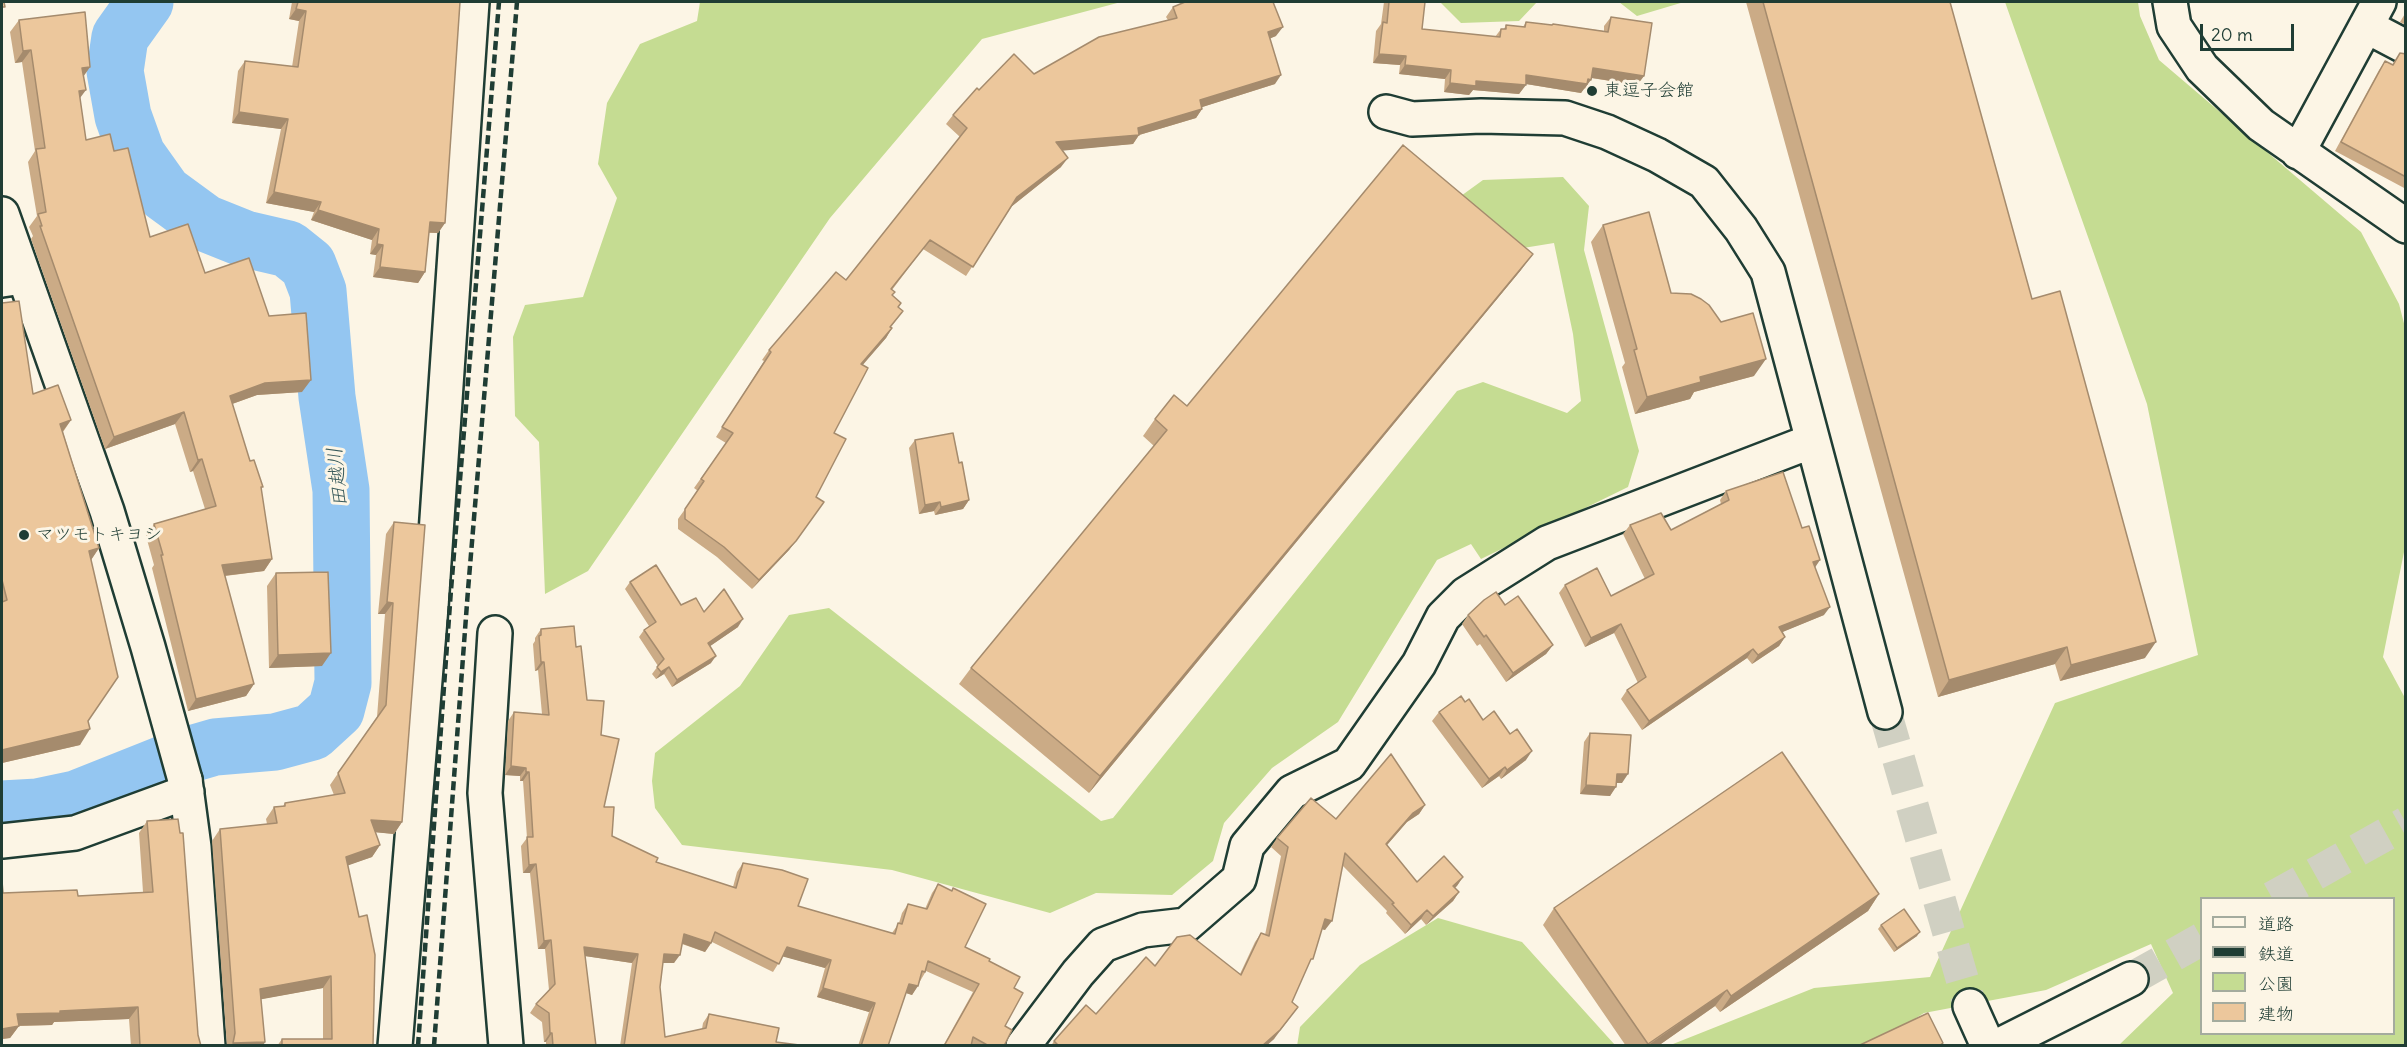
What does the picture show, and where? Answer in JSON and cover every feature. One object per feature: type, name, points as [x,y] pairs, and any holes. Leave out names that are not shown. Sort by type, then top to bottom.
[{"type":"street","points":[[395,1046],[431,595],[472,2]]},
{"type":"street","points":[[2170,2],[2174,26],[2202,68],[2261,125],[2406,226]]},
{"type":"street","points":[[2298,152],[2373,14],[2406,47]]},
{"type":"street","points":[[1386,112],[1412,119],[1481,116],[1565,118],[1607,132],[1657,155],[1704,182],[1741,229],[1767,272],[1885,712]]},
{"type":"street","points":[[2,214],[12,279],[107,511],[186,786],[194,847],[208,1046]]},
{"type":"street","points":[[1023,1046],[1102,945],[1143,930],[1186,925],[1239,879],[1247,846],[1292,792],[1349,764],[1419,664],[1443,617],[1466,594],[1547,543],[1812,441]]},
{"type":"street","points":[[495,633],[485,793],[506,1046]]},
{"type":"street","points":[[2,841],[75,833],[186,786]]},
{"type":"street","points":[[1998,1046],[2131,979]]},
{"type":"street","points":[[1970,1006],[1988,1046]]},
{"type":"green space","points":[[700,2],[1121,2],[982,39],[830,218],[588,571],[545,594],[539,442],[515,416],[513,337],[525,305],[583,297],[617,198],[598,164],[607,103],[640,44],[697,21]]},
{"type":"green space","points":[[1440,2],[1537,2],[1519,21],[1461,23]]},
{"type":"green space","points":[[1619,2],[1684,2],[1637,16]]},
{"type":"green space","points":[[2005,2],[2138,2],[2140,16],[2159,60],[2361,232],[2399,304],[2406,331],[2406,542],[2383,657],[2405,698],[2405,1045],[2119,1045],[2173,993],[2151,944],[2046,990],[1924,1013],[1873,1045],[1668,1046],[1814,988],[1930,977],[2055,703],[2198,655],[2147,404]]},
{"type":"green space","points":[[1563,177],[1589,206],[1584,250],[1639,451],[1628,487],[1481,559],[1471,544],[1437,560],[1338,722],[1272,768],[1224,823],[1213,861],[1172,895],[1096,893],[1050,913],[892,870],[682,845],[655,808],[652,781],[655,753],[740,686],[789,615],[829,608],[1101,821],[1113,818],[1457,391],[1483,382],[1567,413],[1581,401],[1573,334],[1554,243],[1517,249],[1454,201],[1483,180]]},
{"type":"green space","points":[[1438,918],[1522,942],[1615,1045],[1297,1046],[1300,1027],[1360,965]]},
{"type":"building","points":[[298,2],[460,2],[445,223],[430,222],[425,272],[380,267],[383,245],[377,244],[379,229],[318,210],[321,202],[274,192],[288,119],[239,112],[245,61],[298,67],[306,11],[296,9]]},
{"type":"building","points":[[1185,2],[1273,2],[1283,27],[1268,32],[1281,75],[1200,100],[1202,109],[1138,128],[1139,135],[1056,142],[1068,158],[1017,197],[973,267],[930,240],[891,289],[895,292],[892,295],[901,303],[898,307],[903,311],[890,327],[892,328],[861,364],[868,368],[834,433],[846,439],[816,497],[824,502],[796,541],[759,580],[724,547],[685,519],[685,509],[704,481],[701,479],[733,433],[722,427],[771,352],[769,350],[836,272],[846,280],[967,128],[953,115],[977,88],[979,90],[1014,54],[1034,74],[1099,37],[1177,18],[1173,7]]},
{"type":"building","points":[[1389,2],[1425,2],[1422,29],[1500,37],[1501,29],[1506,29],[1506,25],[1525,27],[1526,22],[1608,32],[1611,17],[1652,23],[1644,76],[1593,68],[1591,80],[1588,79],[1587,84],[1526,75],[1526,85],[1476,81],[1476,86],[1450,83],[1451,70],[1405,65],[1406,56],[1379,54],[1383,22],[1387,23]]},
{"type":"building","points":[[1763,2],[1950,2],[2032,299],[2060,291],[2156,642],[2071,665],[2067,647],[1949,680]]},
{"type":"building","points":[[85,12],[90,67],[82,68],[86,90],[79,91],[86,140],[110,134],[114,151],[128,148],[150,237],[188,224],[205,273],[249,258],[269,316],[306,313],[311,380],[265,383],[230,396],[250,461],[254,460],[263,487],[261,487],[272,559],[222,565],[254,684],[196,699],[154,524],[216,506],[202,459],[198,460],[184,412],[114,437],[40,226],[42,226],[38,214],[46,212],[36,149],[45,148],[31,50],[23,51],[19,20]]},
{"type":"building","points":[[2400,53],[2406,54],[2406,177],[2341,142],[2385,61],[2393,65]]},
{"type":"building","points":[[1403,145],[1533,254],[1100,776],[971,668],[1167,430],[1155,419],[1174,395],[1187,406]]},
{"type":"building","points":[[1649,212],[1671,293],[1691,294],[1701,299],[1709,305],[1721,322],[1753,313],[1766,359],[1700,377],[1701,382],[1647,397],[1634,350],[1637,349],[1603,225]]},
{"type":"building","points":[[19,301],[33,394],[58,385],[71,420],[60,424],[99,548],[89,551],[118,677],[88,721],[90,729],[2,750],[2,602],[7,600],[2,580],[2,303]]},
{"type":"building","points":[[953,433],[959,463],[962,462],[969,500],[941,507],[940,502],[925,505],[915,440]]},
{"type":"building","points":[[1783,472],[1802,528],[1809,526],[1820,560],[1813,562],[1830,607],[1779,627],[1785,637],[1758,655],[1753,649],[1649,721],[1627,690],[1646,677],[1621,624],[1591,638],[1565,585],[1597,568],[1611,596],[1654,574],[1630,525],[1661,513],[1671,530],[1729,500],[1726,491]]},
{"type":"building","points":[[394,522],[425,525],[402,822],[371,820],[380,845],[346,857],[359,917],[367,915],[375,955],[373,1046],[282,1046],[282,1039],[332,1039],[331,976],[260,989],[265,1042],[233,1043],[235,1033],[220,829],[277,823],[274,807],[345,793],[338,773],[386,705],[393,603],[387,602]]},
{"type":"building","points":[[656,565],[681,605],[696,598],[704,612],[724,589],[743,619],[708,643],[716,656],[677,680],[669,667],[661,672],[657,667],[664,659],[644,630],[656,622],[630,582]]},
{"type":"building","points":[[328,572],[331,653],[278,655],[276,573]]},
{"type":"building","points":[[1496,592],[1505,605],[1518,596],[1553,645],[1513,673],[1486,635],[1484,637],[1468,615]]},
{"type":"building","points":[[574,626],[576,647],[581,646],[587,700],[604,701],[601,735],[619,739],[604,807],[614,807],[612,836],[658,858],[656,862],[736,888],[743,863],[782,870],[808,879],[798,906],[895,934],[898,923],[902,924],[908,904],[927,909],[938,884],[952,891],[953,888],[986,904],[965,947],[1020,977],[1014,988],[1023,993],[1005,1026],[1012,1030],[1004,1046],[989,1046],[973,1037],[971,1046],[944,1046],[979,984],[928,961],[925,972],[922,971],[918,986],[909,984],[888,1046],[861,1046],[875,1003],[823,988],[831,960],[787,947],[779,964],[715,932],[711,943],[684,934],[680,955],[664,954],[660,987],[665,1037],[706,1028],[709,1014],[779,1028],[776,1042],[807,1046],[624,1046],[638,954],[584,947],[596,1046],[553,1046],[549,1013],[536,1004],[555,984],[551,940],[544,941],[536,864],[529,865],[527,837],[533,837],[529,772],[526,772],[526,768],[511,766],[514,712],[549,715],[544,662],[541,662],[539,636],[541,629]]},
{"type":"building","points":[[1461,696],[1465,702],[1469,699],[1483,720],[1494,711],[1510,734],[1517,729],[1532,751],[1507,770],[1505,767],[1489,779],[1439,712]]},
{"type":"building","points":[[1590,733],[1631,735],[1628,774],[1617,774],[1616,787],[1586,785]]},
{"type":"building","points":[[1782,752],[1879,894],[1731,996],[1727,990],[1648,1044],[1554,908]]},
{"type":"building","points":[[1391,754],[1425,805],[1413,813],[1386,844],[1417,882],[1444,856],[1463,877],[1453,886],[1459,892],[1433,916],[1427,910],[1411,925],[1392,904],[1394,903],[1345,853],[1332,921],[1325,919],[1313,959],[1292,1002],[1298,1007],[1280,1030],[1262,1046],[1059,1046],[1054,1041],[1086,1005],[1096,1014],[1146,957],[1155,966],[1177,937],[1190,935],[1241,975],[1261,933],[1269,936],[1288,847],[1277,838],[1311,798],[1336,819]]},
{"type":"building","points":[[178,819],[180,833],[183,833],[198,1035],[201,1046],[140,1046],[138,1007],[17,1014],[19,1026],[2,1029],[2,881],[3,893],[77,890],[78,896],[153,892],[147,821]]},
{"type":"building","points":[[1904,909],[1920,932],[1897,948],[1881,925]]},
{"type":"building","points":[[1928,1013],[1943,1043],[1939,1046],[1860,1046],[1860,1045]]},
{"type":"waterway","name":"田越川","points":[[2,809],[38,807],[76,799],[184,756],[215,747],[275,742],[312,732],[336,710],[343,683],[341,490],[327,397],[318,291],[308,265],[288,249],[245,239],[205,223],[164,193],[137,155],[123,116],[115,71],[120,37],[145,2]]},
{"type":"tunnel","points":[[1885,712],[1970,1006]]},
{"type":"tunnel","points":[[2274,897],[2406,823]]},
{"type":"tunnel","points":[[2131,979],[2200,940]]},
{"type":"railway","points":[[418,1046],[451,590],[499,2]]},
{"type":"railway","points":[[434,1046],[468,590],[517,2]]},
{"type":"place","name":"東逗子会館","points":[[1592,91]]},
{"type":"place","name":"マツモトキヨシ","points":[[24,535]]}]
